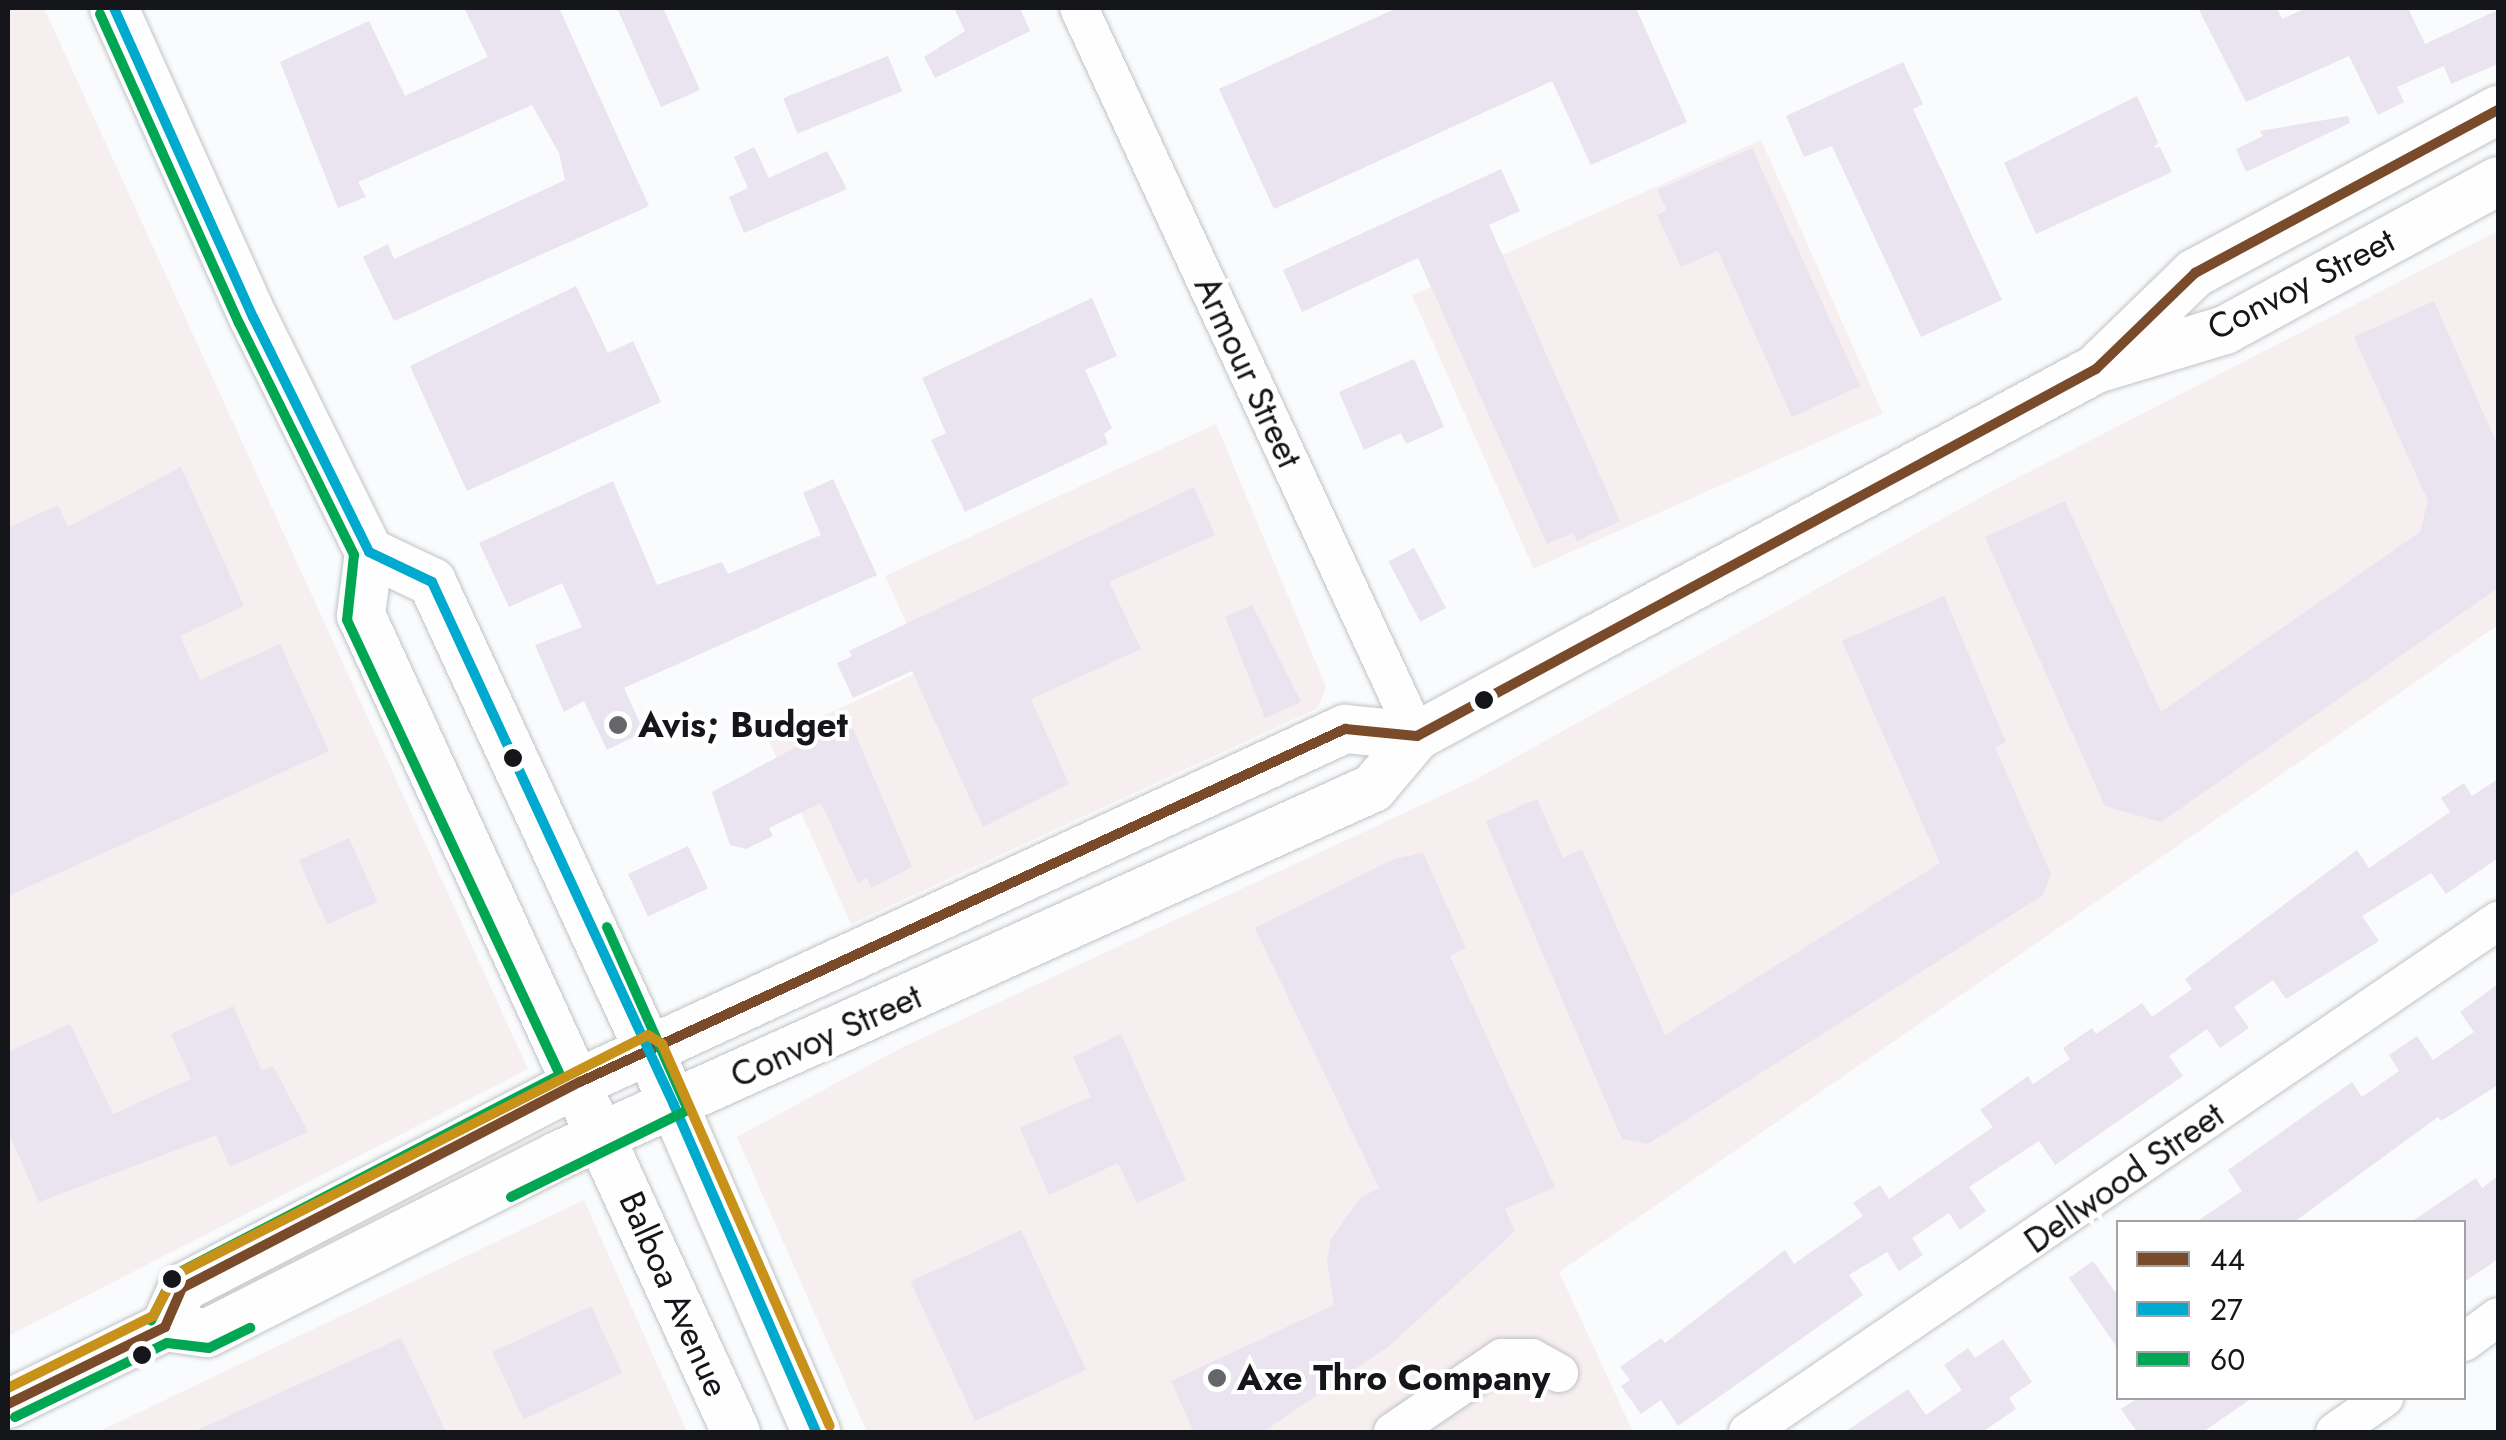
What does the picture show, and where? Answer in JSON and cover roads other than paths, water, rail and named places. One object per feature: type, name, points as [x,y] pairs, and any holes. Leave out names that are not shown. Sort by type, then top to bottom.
[{"type":"main road","points":[[114,8],[253,317],[368,552],[432,582],[674,1105],[816,1432]]},
{"type":"main road","name":"Convoy Street","points":[[2096,369],[2195,272],[2498,110]]},
{"type":"main road","name":"Convoy Street","points":[[1416,736],[1345,729],[580,1082],[182,1288],[165,1326],[208,1332],[603,1136],[1373,788],[1416,736],[2096,369],[2225,330],[2498,181]]},
{"type":"main road","name":"Balboa Avenue","points":[[368,552],[361,616],[580,1082],[736,1432]]},
{"type":"main road","points":[[8,1404],[165,1326]]},
{"type":"street","name":"Armour Street","points":[[1086,10],[1416,736]]},
{"type":"street","name":"Dellwood Street","points":[[1748,1432],[2498,921]]},
{"type":"street","points":[[2466,1341],[2498,1317]]},
{"type":"street","points":[[1393,1432],[1502,1358],[1532,1358],[1559,1373]]},
{"type":"street","points":[[2335,1432],[2381,1400]]},
{"type":"place","name":"Avis; Budget","points":[[618,725]]},
{"type":"place","name":"Axe Thro Company","points":[[1217,1378]]}]
